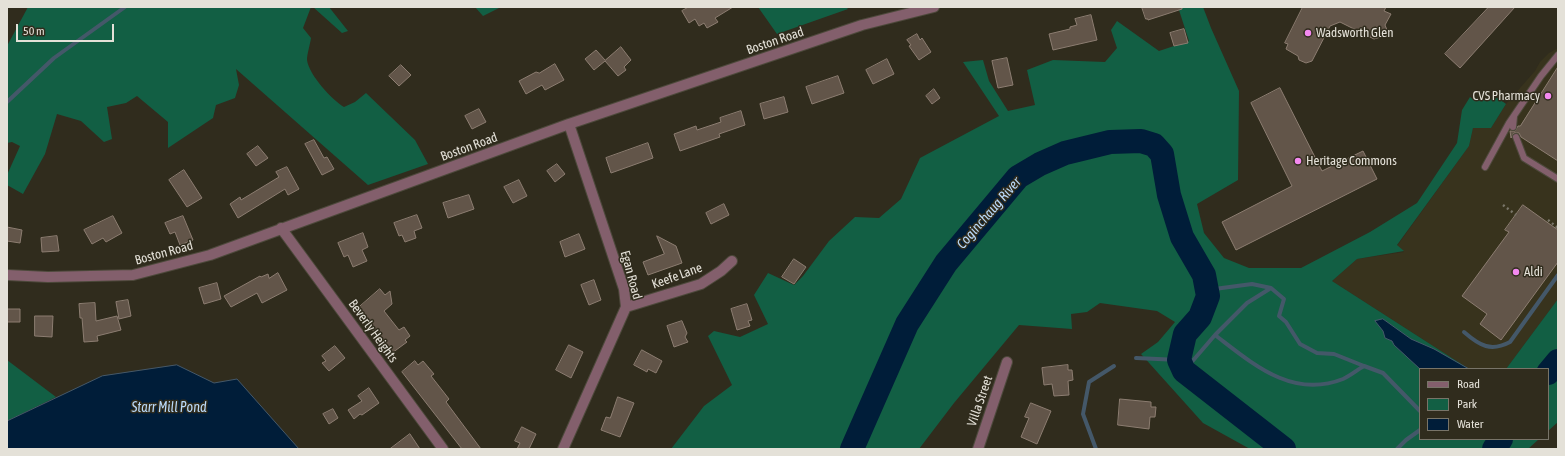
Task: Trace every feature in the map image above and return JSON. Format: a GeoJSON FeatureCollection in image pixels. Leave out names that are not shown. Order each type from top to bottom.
{"type":"FeatureCollection","features":[{"type":"Feature","properties":{"kind":"street","name":"Boston Road"},"geometry":{"type":"LineString","coordinates":[[7,275],[48,277],[133,275],[210,255],[569,124],[862,25],[934,7]]}},
{"type":"Feature","properties":{"kind":"street","name":"Egan Road"},"geometry":{"type":"LineString","coordinates":[[563,449],[626,307],[624,289],[569,124]]}},
{"type":"Feature","properties":{"kind":"street","name":"Beverly Heights"},"geometry":{"type":"LineString","coordinates":[[281,228],[443,449]]}},
{"type":"Feature","properties":{"kind":"street","name":"Keefe Lane"},"geometry":{"type":"LineString","coordinates":[[626,307],[701,284],[721,271],[732,261]]}},
{"type":"Feature","properties":{"kind":"street","name":"Villa Street"},"geometry":{"type":"LineString","coordinates":[[978,449],[1007,362]]}},
{"type":"Feature","properties":{"kind":"lane"},"geometry":{"type":"LineString","coordinates":[[1485,167],[1515,113],[1558,56]]}},
{"type":"Feature","properties":{"kind":"lane"},"geometry":{"type":"LineString","coordinates":[[1513,127],[1515,113]]}},
{"type":"Feature","properties":{"kind":"lane"},"geometry":{"type":"LineString","coordinates":[[1516,137],[1524,158],[1558,179]]}},
{"type":"Feature","properties":{"kind":"path"},"geometry":{"type":"LineString","coordinates":[[1503,205],[1516,215]]}},
{"type":"Feature","properties":{"kind":"path"},"geometry":{"type":"LineString","coordinates":[[1548,220],[1558,228]]}},
{"type":"Feature","properties":{"kind":"shaded area"},"geometry":{"type":"Polygon","coordinates":[[[1558,48],[1558,299],[1507,368],[1467,368],[1332,281],[1357,259],[1404,252],[1397,246],[1469,146],[1473,128],[1491,128],[1506,104],[1549,53],[1558,48]]]}},
{"type":"Feature","properties":{"kind":"green space"},"geometry":{"type":"Polygon","coordinates":[[[28,7],[311,7],[303,28],[311,38],[307,60],[316,80],[339,104],[344,107],[355,102],[366,93],[415,140],[428,164],[368,185],[236,69],[239,85],[235,98],[216,105],[213,118],[168,148],[168,122],[137,96],[126,103],[107,107],[112,139],[104,142],[81,121],[57,114],[45,154],[23,194],[7,185],[7,175],[20,146],[12,142],[7,143],[7,46],[28,7]]]}},
{"type":"Feature","properties":{"kind":"green space"},"geometry":{"type":"Polygon","coordinates":[[[313,7],[329,7],[348,31],[342,33],[313,7]]]}},
{"type":"Feature","properties":{"kind":"green space"},"geometry":{"type":"Polygon","coordinates":[[[475,7],[501,7],[483,16],[475,7]]]}},
{"type":"Feature","properties":{"kind":"green space"},"geometry":{"type":"Polygon","coordinates":[[[758,7],[846,7],[848,9],[777,34],[758,7]]]}},
{"type":"Feature","properties":{"kind":"green space"},"geometry":{"type":"Polygon","coordinates":[[[1178,7],[1203,7],[1239,91],[1238,180],[1197,204],[1204,233],[1224,258],[1249,268],[1301,268],[1370,232],[1417,203],[1457,143],[1462,110],[1470,97],[1475,101],[1498,98],[1506,104],[1491,128],[1473,128],[1469,146],[1397,245],[1404,251],[1357,259],[1332,281],[1467,368],[1419,368],[1419,440],[1538,440],[1528,449],[1250,449],[1203,423],[1141,354],[1158,342],[1175,322],[1157,311],[1100,303],[1087,312],[1071,314],[1072,329],[1019,325],[954,403],[919,449],[671,449],[704,406],[732,385],[708,336],[714,331],[740,337],[768,324],[754,295],[768,273],[794,285],[803,276],[829,241],[855,217],[879,218],[901,199],[920,158],[999,116],[963,62],[983,60],[989,81],[1008,111],[1035,105],[1027,70],[1053,60],[1105,62],[1117,48],[1111,30],[1117,21],[1159,51],[1189,41],[1178,7]]]}},
{"type":"Feature","properties":{"kind":"green space"},"geometry":{"type":"Polygon","coordinates":[[[1558,299],[1558,422],[1549,430],[1549,368],[1507,368],[1558,299]]]}},
{"type":"Feature","properties":{"kind":"green space"},"geometry":{"type":"Polygon","coordinates":[[[7,360],[56,397],[7,421],[7,360]]]}},
{"type":"Feature","properties":{"kind":"water"},"geometry":{"type":"Polygon","coordinates":[[[1383,319],[1411,339],[1434,349],[1467,368],[1419,368],[1394,345],[1392,341],[1385,338],[1383,331],[1375,321],[1383,319]]]}},
{"type":"Feature","properties":{"kind":"water","name":"Starr Mill Pond"},"geometry":{"type":"Polygon","coordinates":[[[177,365],[214,383],[237,379],[299,449],[7,449],[7,421],[102,376],[177,365]]]}},
{"type":"Feature","properties":{"kind":"building"},"geometry":{"type":"Polygon","coordinates":[[[689,7],[733,7],[715,18],[718,22],[707,28],[704,23],[699,26],[695,19],[689,23],[682,11],[689,7]]]}},
{"type":"Feature","properties":{"kind":"building"},"geometry":{"type":"Polygon","coordinates":[[[1142,7],[1182,7],[1182,9],[1148,20],[1146,19],[1142,7]]]}},
{"type":"Feature","properties":{"kind":"building","name":"Wadsworth Glen"},"geometry":{"type":"Polygon","coordinates":[[[1303,7],[1386,7],[1384,11],[1391,14],[1385,25],[1387,30],[1384,36],[1374,39],[1340,22],[1330,26],[1312,61],[1306,63],[1299,60],[1298,56],[1286,49],[1288,44],[1285,43],[1303,7]]]}},
{"type":"Feature","properties":{"kind":"building"},"geometry":{"type":"Polygon","coordinates":[[[1489,7],[1515,7],[1460,68],[1445,54],[1489,7]]]}},
{"type":"Feature","properties":{"kind":"building"},"geometry":{"type":"Polygon","coordinates":[[[1091,15],[1097,40],[1053,50],[1049,34],[1070,29],[1070,27],[1077,25],[1075,19],[1091,15]]]}},
{"type":"Feature","properties":{"kind":"building"},"geometry":{"type":"Polygon","coordinates":[[[1184,29],[1188,43],[1174,46],[1170,33],[1184,29]]]}},
{"type":"Feature","properties":{"kind":"building"},"geometry":{"type":"Polygon","coordinates":[[[917,34],[920,40],[922,38],[931,52],[919,60],[909,46],[911,45],[907,40],[917,34]]]}},
{"type":"Feature","properties":{"kind":"building"},"geometry":{"type":"Polygon","coordinates":[[[621,47],[631,60],[624,67],[626,70],[618,76],[605,61],[594,70],[585,59],[596,50],[605,60],[621,47]]]}},
{"type":"Feature","properties":{"kind":"building"},"geometry":{"type":"Polygon","coordinates":[[[1007,58],[1013,85],[998,88],[992,61],[1007,58]]]}},
{"type":"Feature","properties":{"kind":"building"},"geometry":{"type":"Polygon","coordinates":[[[887,59],[894,74],[873,84],[866,70],[887,59]]]}},
{"type":"Feature","properties":{"kind":"building"},"geometry":{"type":"Polygon","coordinates":[[[555,64],[564,80],[545,90],[542,85],[526,94],[519,81],[536,72],[539,73],[555,64]]]}},
{"type":"Feature","properties":{"kind":"building"},"geometry":{"type":"Polygon","coordinates":[[[401,65],[411,75],[399,86],[389,76],[401,65]]]}},
{"type":"Feature","properties":{"kind":"building","name":"CVS Pharmacy"},"geometry":{"type":"Polygon","coordinates":[[[1558,67],[1558,161],[1521,137],[1519,133],[1514,133],[1511,138],[1510,131],[1515,131],[1518,126],[1520,126],[1558,67]]]}},
{"type":"Feature","properties":{"kind":"building"},"geometry":{"type":"Polygon","coordinates":[[[838,76],[844,93],[812,104],[806,87],[838,76]]]}},
{"type":"Feature","properties":{"kind":"building","name":"Heritage Commons"},"geometry":{"type":"Polygon","coordinates":[[[1280,88],[1322,171],[1363,151],[1377,179],[1236,250],[1222,222],[1292,186],[1251,103],[1280,88]]]}},
{"type":"Feature","properties":{"kind":"building"},"geometry":{"type":"Polygon","coordinates":[[[934,89],[940,98],[932,104],[926,96],[934,89]]]}},
{"type":"Feature","properties":{"kind":"building"},"geometry":{"type":"Polygon","coordinates":[[[784,97],[788,112],[764,119],[760,104],[784,97]]]}},
{"type":"Feature","properties":{"kind":"building"},"geometry":{"type":"Polygon","coordinates":[[[479,109],[486,122],[472,129],[465,116],[479,109]]]}},
{"type":"Feature","properties":{"kind":"building"},"geometry":{"type":"Polygon","coordinates":[[[741,111],[745,125],[719,134],[720,137],[680,151],[674,134],[696,126],[697,130],[721,122],[720,118],[741,111]]]}},
{"type":"Feature","properties":{"kind":"building"},"geometry":{"type":"Polygon","coordinates":[[[314,140],[324,158],[327,157],[334,169],[322,175],[305,144],[314,140]]]}},
{"type":"Feature","properties":{"kind":"building"},"geometry":{"type":"Polygon","coordinates":[[[648,143],[653,158],[611,173],[606,158],[648,143]]]}},
{"type":"Feature","properties":{"kind":"building"},"geometry":{"type":"Polygon","coordinates":[[[258,146],[268,158],[256,166],[247,154],[258,146]]]}},
{"type":"Feature","properties":{"kind":"building"},"geometry":{"type":"Polygon","coordinates":[[[557,164],[565,174],[555,182],[547,171],[557,164]]]}},
{"type":"Feature","properties":{"kind":"building"},"geometry":{"type":"Polygon","coordinates":[[[287,167],[299,189],[288,195],[285,189],[238,218],[230,204],[240,197],[241,200],[279,177],[276,172],[287,167]]]}},
{"type":"Feature","properties":{"kind":"building"},"geometry":{"type":"Polygon","coordinates":[[[184,170],[202,198],[187,207],[169,180],[184,170]]]}},
{"type":"Feature","properties":{"kind":"building"},"geometry":{"type":"Polygon","coordinates":[[[519,180],[527,196],[513,203],[504,187],[519,180]]]}},
{"type":"Feature","properties":{"kind":"building"},"geometry":{"type":"Polygon","coordinates":[[[469,195],[474,209],[448,218],[443,203],[469,195]]]}},
{"type":"Feature","properties":{"kind":"building"},"geometry":{"type":"Polygon","coordinates":[[[724,204],[729,215],[711,224],[706,213],[724,204]]]}},
{"type":"Feature","properties":{"kind":"building","name":"Aldi"},"geometry":{"type":"Polygon","coordinates":[[[1523,205],[1558,230],[1558,262],[1501,340],[1480,324],[1487,314],[1462,296],[1509,232],[1505,230],[1523,205]]]}},
{"type":"Feature","properties":{"kind":"building"},"geometry":{"type":"Polygon","coordinates":[[[417,215],[422,228],[414,231],[416,238],[405,242],[402,235],[399,236],[394,223],[417,215]]]}},
{"type":"Feature","properties":{"kind":"building"},"geometry":{"type":"Polygon","coordinates":[[[113,216],[122,233],[106,242],[103,238],[92,244],[84,230],[113,216]]]}},
{"type":"Feature","properties":{"kind":"building"},"geometry":{"type":"Polygon","coordinates":[[[183,216],[193,240],[180,245],[175,232],[170,234],[165,223],[183,216]]]}},
{"type":"Feature","properties":{"kind":"building"},"geometry":{"type":"Polygon","coordinates":[[[7,227],[22,230],[20,243],[7,241],[7,227]]]}},
{"type":"Feature","properties":{"kind":"building"},"geometry":{"type":"Polygon","coordinates":[[[363,233],[368,247],[362,250],[367,261],[353,267],[348,255],[344,257],[338,243],[363,233]]]}},
{"type":"Feature","properties":{"kind":"building"},"geometry":{"type":"Polygon","coordinates":[[[579,234],[585,249],[565,257],[560,242],[579,234]]]}},
{"type":"Feature","properties":{"kind":"building"},"geometry":{"type":"Polygon","coordinates":[[[57,236],[59,251],[42,252],[41,238],[57,236]]]}},
{"type":"Feature","properties":{"kind":"building"},"geometry":{"type":"Polygon","coordinates":[[[657,236],[676,246],[682,263],[648,275],[643,262],[664,254],[657,236]]]}},
{"type":"Feature","properties":{"kind":"building"},"geometry":{"type":"Polygon","coordinates":[[[794,259],[806,267],[794,284],[782,277],[794,259]]]}},
{"type":"Feature","properties":{"kind":"building"},"geometry":{"type":"Polygon","coordinates":[[[278,273],[287,290],[262,303],[257,293],[231,307],[224,296],[260,276],[261,277],[268,274],[269,278],[278,273]]]}},
{"type":"Feature","properties":{"kind":"building"},"geometry":{"type":"Polygon","coordinates":[[[594,280],[601,300],[589,305],[581,285],[594,280]]]}},
{"type":"Feature","properties":{"kind":"building"},"geometry":{"type":"Polygon","coordinates":[[[217,283],[221,299],[204,304],[199,288],[217,283]]]}},
{"type":"Feature","properties":{"kind":"building"},"geometry":{"type":"Polygon","coordinates":[[[380,289],[385,295],[390,291],[392,304],[384,311],[399,330],[404,327],[410,336],[405,340],[407,342],[392,353],[390,350],[388,351],[356,310],[380,289]]]}},
{"type":"Feature","properties":{"kind":"building"},"geometry":{"type":"Polygon","coordinates":[[[128,300],[131,316],[119,319],[116,302],[128,300]]]}},
{"type":"Feature","properties":{"kind":"building"},"geometry":{"type":"Polygon","coordinates":[[[95,303],[96,321],[117,316],[121,330],[97,336],[98,341],[84,342],[79,304],[95,303]]]}},
{"type":"Feature","properties":{"kind":"building"},"geometry":{"type":"Polygon","coordinates":[[[747,304],[752,320],[748,321],[750,326],[737,330],[731,309],[747,304]]]}},
{"type":"Feature","properties":{"kind":"building"},"geometry":{"type":"Polygon","coordinates":[[[7,309],[20,309],[20,322],[7,322],[7,309]]]}},
{"type":"Feature","properties":{"kind":"building"},"geometry":{"type":"Polygon","coordinates":[[[35,316],[53,316],[52,337],[35,336],[35,316]]]}},
{"type":"Feature","properties":{"kind":"building"},"geometry":{"type":"Polygon","coordinates":[[[682,321],[687,333],[685,337],[688,342],[674,347],[667,326],[682,321]]]}},
{"type":"Feature","properties":{"kind":"building"},"geometry":{"type":"Polygon","coordinates":[[[569,345],[583,352],[571,378],[556,370],[569,345]]]}},
{"type":"Feature","properties":{"kind":"building"},"geometry":{"type":"Polygon","coordinates":[[[335,346],[345,358],[329,371],[322,363],[326,361],[322,356],[335,346]]]}},
{"type":"Feature","properties":{"kind":"building"},"geometry":{"type":"Polygon","coordinates":[[[642,350],[662,361],[656,373],[648,369],[647,372],[634,365],[642,350]]]}},
{"type":"Feature","properties":{"kind":"building"},"geometry":{"type":"Polygon","coordinates":[[[415,361],[418,365],[423,361],[434,374],[431,376],[449,399],[446,402],[481,449],[462,449],[402,372],[415,361]]]}},
{"type":"Feature","properties":{"kind":"building"},"geometry":{"type":"Polygon","coordinates":[[[1068,365],[1068,370],[1072,370],[1073,380],[1068,381],[1069,395],[1054,396],[1052,384],[1044,385],[1042,368],[1068,365]]]}},
{"type":"Feature","properties":{"kind":"building"},"geometry":{"type":"Polygon","coordinates":[[[369,388],[379,403],[354,419],[348,410],[362,401],[358,396],[369,388]]]}},
{"type":"Feature","properties":{"kind":"building"},"geometry":{"type":"Polygon","coordinates":[[[618,397],[634,403],[620,437],[601,430],[606,417],[610,418],[618,397]]]}},
{"type":"Feature","properties":{"kind":"building"},"geometry":{"type":"Polygon","coordinates":[[[1120,399],[1151,402],[1151,407],[1156,407],[1155,417],[1150,417],[1149,429],[1118,425],[1120,399]]]}},
{"type":"Feature","properties":{"kind":"building"},"geometry":{"type":"Polygon","coordinates":[[[1031,403],[1051,411],[1037,444],[1021,437],[1029,418],[1025,417],[1031,403]]]}},
{"type":"Feature","properties":{"kind":"building"},"geometry":{"type":"Polygon","coordinates":[[[333,409],[338,418],[329,424],[323,414],[333,409]]]}},
{"type":"Feature","properties":{"kind":"building"},"geometry":{"type":"Polygon","coordinates":[[[522,427],[536,434],[529,449],[517,449],[520,443],[515,441],[522,427]]]}},
{"type":"Feature","properties":{"kind":"building"},"geometry":{"type":"Polygon","coordinates":[[[410,434],[420,449],[390,449],[410,434]]]}},
{"type":"Feature","properties":{"kind":"waterway"},"geometry":{"type":"LineString","coordinates":[[7,102],[54,58],[125,7]]}},
{"type":"Feature","properties":{"kind":"waterway","name":"Coginchaug River"},"geometry":{"type":"LineString","coordinates":[[852,449],[907,324],[946,263],[1018,177],[1040,164],[1065,153],[1110,142],[1141,141],[1154,145],[1162,154],[1169,195],[1182,237],[1204,275],[1208,296],[1200,317],[1185,334],[1179,360],[1184,371],[1284,449]]}},
{"type":"Feature","properties":{"kind":"waterway"},"geometry":{"type":"LineString","coordinates":[[1464,332],[1475,341],[1486,346],[1497,347],[1510,342],[1558,275]]}},
{"type":"Feature","properties":{"kind":"waterway"},"geometry":{"type":"LineString","coordinates":[[1207,290],[1252,284],[1271,288],[1284,299],[1279,316],[1286,322],[1300,344],[1317,353],[1334,354],[1364,366]]}},
{"type":"Feature","properties":{"kind":"waterway"},"geometry":{"type":"LineString","coordinates":[[1215,335],[1247,303],[1271,288]]}},
{"type":"Feature","properties":{"kind":"waterway"},"geometry":{"type":"LineString","coordinates":[[1184,371],[1215,335],[1259,367],[1290,382],[1307,385],[1324,384],[1343,379],[1364,366],[1383,373],[1419,410]]}},
{"type":"Feature","properties":{"kind":"waterway"},"geometry":{"type":"LineString","coordinates":[[1136,358],[1179,360]]}},
{"type":"Feature","properties":{"kind":"waterway","name":"Coginchaug River"},"geometry":{"type":"LineString","coordinates":[[1549,372],[1558,361]]}},
{"type":"Feature","properties":{"kind":"waterway"},"geometry":{"type":"LineString","coordinates":[[1096,449],[1083,414],[1089,382],[1114,366]]}},
{"type":"Feature","properties":{"kind":"waterway"},"geometry":{"type":"LineString","coordinates":[[1397,449],[1419,431]]}},
{"type":"Feature","properties":{"kind":"waterway","name":"Coginchaug River"},"geometry":{"type":"LineString","coordinates":[[1494,449],[1500,440]]}},
{"type":"Feature","properties":{"kind":"place","name":"Wadsworth Glen"},"geometry":{"type":"Point","coordinates":[1308,33]}},
{"type":"Feature","properties":{"kind":"place","name":"CVS Pharmacy"},"geometry":{"type":"Point","coordinates":[1548,96]}},
{"type":"Feature","properties":{"kind":"place","name":"Heritage Commons"},"geometry":{"type":"Point","coordinates":[1298,161]}},
{"type":"Feature","properties":{"kind":"place","name":"Aldi"},"geometry":{"type":"Point","coordinates":[1516,272]}}]}
